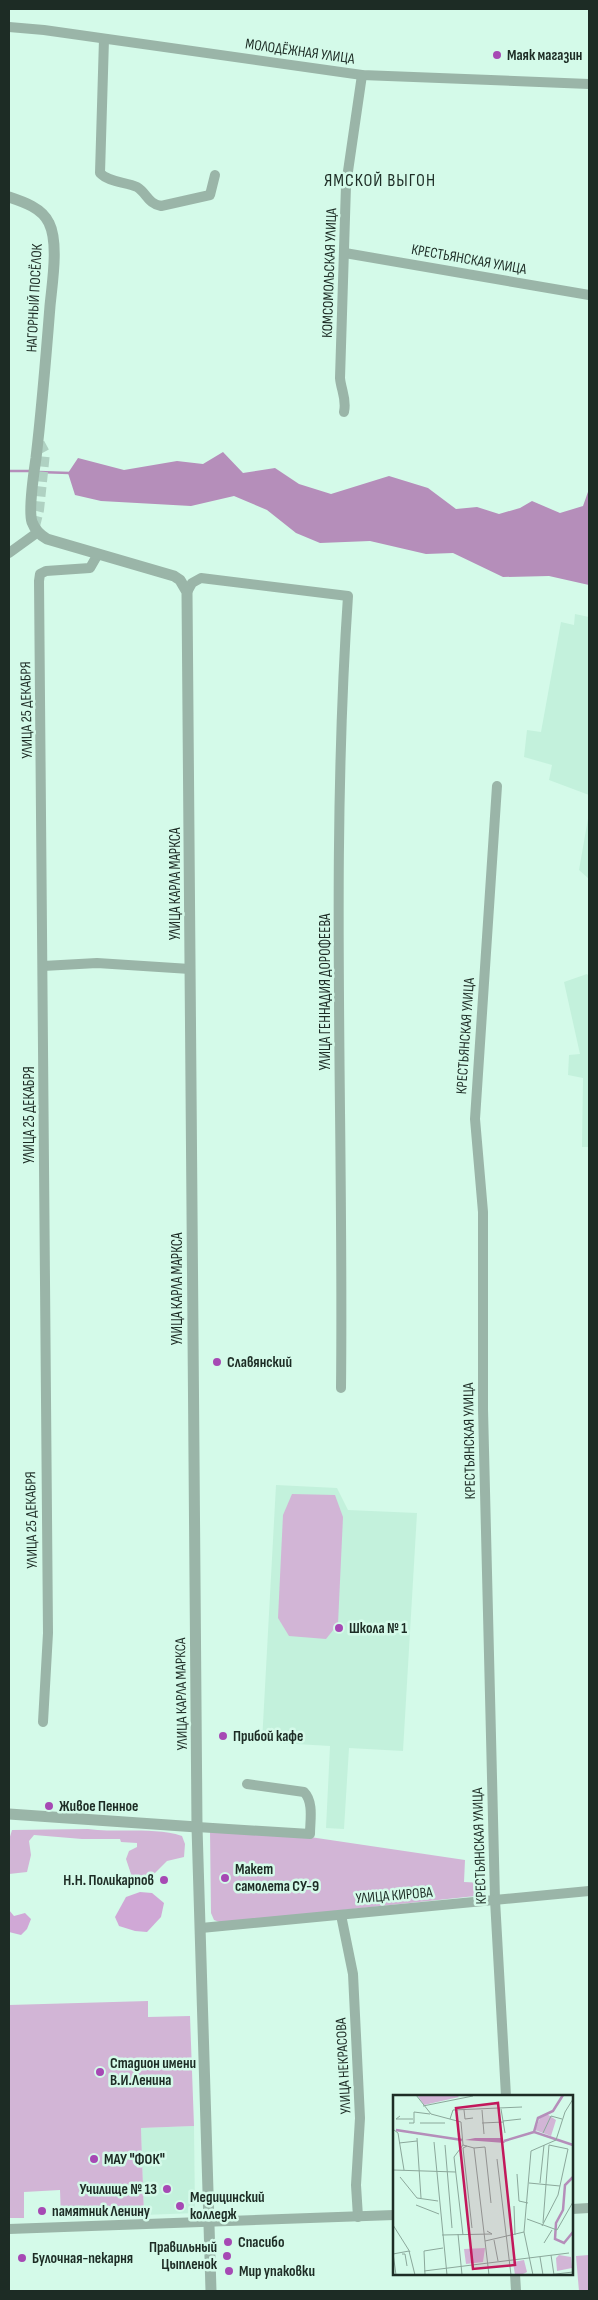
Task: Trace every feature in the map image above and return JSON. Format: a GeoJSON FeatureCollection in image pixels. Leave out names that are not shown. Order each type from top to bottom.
{"type":"FeatureCollection","features":[{"type":"Feature","properties":{"kind":"street","name":"МОЛОДЁЖНАЯ УЛИЦА"},"geometry":{"type":"LineString","coordinates":[[9,27],[362,75],[589,84]]}},
{"type":"Feature","properties":{"kind":"street"},"geometry":{"type":"LineString","coordinates":[[104,39],[100,173],[106,177],[139,188],[149,201],[154,205],[161,206],[210,195],[215,175]]}},
{"type":"Feature","properties":{"kind":"street","name":"КОМСОМОЛЬСКАЯ УЛИЦА"},"geometry":{"type":"LineString","coordinates":[[344,412],[345,396],[340,378],[346,185],[362,75]]}},
{"type":"Feature","properties":{"kind":"street","name":"НАГОРНЫЙ ПОСЁЛОК"},"geometry":{"type":"LineString","coordinates":[[9,197],[35,208],[45,216],[52,228],[54,262],[33,486],[32,521],[38,532]]}},
{"type":"Feature","properties":{"kind":"street","name":"КРЕСТЬЯНСКАЯ УЛИЦА"},"geometry":{"type":"LineString","coordinates":[[345,253],[589,294]]}},
{"type":"Feature","properties":{"kind":"street"},"geometry":{"type":"LineString","coordinates":[[9,553],[38,532],[58,543],[174,576],[185,586],[187,592]]}},
{"type":"Feature","properties":{"kind":"street","name":"УЛИЦА 25 ДЕКАБРЯ"},"geometry":{"type":"LineString","coordinates":[[43,1722],[48,1633],[44,1357],[43,966],[39,578],[40,574],[46,571],[90,568],[98,554]]}},
{"type":"Feature","properties":{"kind":"street","name":"УЛИЦА ГЕННАДИЯ ДОРОФЕЕВА"},"geometry":{"type":"LineString","coordinates":[[187,592],[192,583],[201,578],[348,596],[343,670],[339,925],[341,1388]]}},
{"type":"Feature","properties":{"kind":"street","name":"УЛИЦА КАРЛА МАРКСА"},"geometry":{"type":"LineString","coordinates":[[187,592],[197,1827],[211,2291]]}},
{"type":"Feature","properties":{"kind":"street","name":"КРЕСТЬЯНСКАЯ УЛИЦА"},"geometry":{"type":"LineString","coordinates":[[497,786],[475,1119],[483,1212],[483,1409],[495,1900],[506,2095]]}},
{"type":"Feature","properties":{"kind":"street"},"geometry":{"type":"LineString","coordinates":[[43,966],[97,963],[190,969]]}},
{"type":"Feature","properties":{"kind":"street"},"geometry":{"type":"LineString","coordinates":[[9,1814],[310,1834],[310,1806],[308,1796],[304,1792],[247,1784]]}},
{"type":"Feature","properties":{"kind":"street","name":"УЛИЦА КИРОВА"},"geometry":{"type":"LineString","coordinates":[[201,1928],[589,1891]]}},
{"type":"Feature","properties":{"kind":"street","name":"УЛИЦА НЕКРАСОВА"},"geometry":{"type":"LineString","coordinates":[[341,1915],[353,1974],[360,2118],[356,2185],[358,2217]]}},
{"type":"Feature","properties":{"kind":"street"},"geometry":{"type":"LineString","coordinates":[[573,2208],[589,2208]]}},
{"type":"Feature","properties":{"kind":"street"},"geometry":{"type":"LineString","coordinates":[[9,2229],[393,2215]]}},
{"type":"Feature","properties":{"kind":"street"},"geometry":{"type":"LineString","coordinates":[[515,2275],[516,2291]]}},
{"type":"Feature","properties":{"kind":"shaded area"},"geometry":{"type":"Polygon","coordinates":[[[223,452],[243,473],[275,468],[299,484],[331,494],[389,476],[428,488],[456,509],[477,507],[499,514],[520,508],[532,501],[560,513],[583,506],[589,489],[589,585],[549,576],[503,577],[453,553],[426,554],[370,541],[320,543],[296,533],[267,510],[234,496],[191,506],[101,501],[75,495],[68,473],[78,458],[124,470],[177,461],[203,464],[223,452]]]}},
{"type":"Feature","properties":{"kind":"shaded area"},"geometry":{"type":"Polygon","coordinates":[[[575,614],[589,617],[589,795],[549,780],[552,765],[524,757],[527,730],[541,732],[561,622],[574,625],[575,614]]]}},
{"type":"Feature","properties":{"kind":"shaded area"},"geometry":{"type":"Polygon","coordinates":[[[589,813],[589,879],[579,870],[589,813]]]}},
{"type":"Feature","properties":{"kind":"shaded area"},"geometry":{"type":"Polygon","coordinates":[[[587,974],[589,977],[589,1147],[582,1147],[583,1078],[568,1075],[569,1055],[580,1054],[564,982],[587,974]]]}},
{"type":"Feature","properties":{"kind":"shaded area","name":"Школа № 1"},"geometry":{"type":"Polygon","coordinates":[[[276,1485],[337,1488],[348,1510],[417,1513],[403,1751],[349,1748],[344,1829],[326,1828],[330,1746],[262,1742],[276,1485]]]}},
{"type":"Feature","properties":{"kind":"shaded area"},"geometry":{"type":"Polygon","coordinates":[[[292,1494],[335,1495],[343,1517],[338,1624],[326,1639],[289,1636],[278,1618],[283,1515],[292,1494]]]}},
{"type":"Feature","properties":{"kind":"shaded area"},"geometry":{"type":"Polygon","coordinates":[[[88,1829],[148,1831],[182,1836],[185,1844],[184,1857],[167,1861],[151,1877],[132,1877],[126,1859],[129,1851],[137,1847],[137,1843],[121,1842],[120,1839],[82,1839],[34,1835],[29,1841],[31,1855],[27,1872],[9,1874],[9,1840],[12,1830],[88,1829]]]}},
{"type":"Feature","properties":{"kind":"shaded area"},"geometry":{"type":"Polygon","coordinates":[[[210,1831],[310,1837],[465,1860],[464,1882],[485,1883],[485,1895],[222,1923],[214,1920],[211,1913],[210,1831]]]}},
{"type":"Feature","properties":{"kind":"shaded area"},"geometry":{"type":"Polygon","coordinates":[[[140,1892],[152,1893],[164,1903],[161,1917],[147,1932],[135,1931],[119,1926],[115,1917],[126,1897],[140,1892]]]}},
{"type":"Feature","properties":{"kind":"shaded area"},"geometry":{"type":"Polygon","coordinates":[[[9,1910],[14,1916],[25,1913],[31,1919],[27,1929],[21,1935],[9,1932],[9,1910]]]}},
{"type":"Feature","properties":{"kind":"shaded area","name":"Стадион имени В.И.Ленина"},"geometry":{"type":"Polygon","coordinates":[[[148,2001],[148,2017],[190,2016],[194,2126],[141,2128],[144,2215],[61,2218],[60,2190],[24,2192],[24,2218],[9,2218],[9,2005],[148,2001]]]}},
{"type":"Feature","properties":{"kind":"shaded area"},"geometry":{"type":"Polygon","coordinates":[[[194,2126],[195,2213],[144,2215],[141,2128],[194,2126]]]}},
{"type":"Feature","properties":{"kind":"shaded area"},"geometry":{"type":"Polygon","coordinates":[[[589,2255],[589,2291],[579,2291],[576,2256],[589,2255]]]}},
{"type":"Feature","properties":{"kind":"waterway"},"geometry":{"type":"LineString","coordinates":[[9,471],[30,471]]}},
{"type":"Feature","properties":{"kind":"waterway"},"geometry":{"type":"LineString","coordinates":[[38,472],[70,473]]}},
{"type":"Feature","properties":{"kind":"tunnel"},"geometry":{"type":"LineString","coordinates":[[35,526],[39,510],[45,453],[38,440]]}},
{"type":"Feature","properties":{"kind":"place","name":"Маяк магазин"},"geometry":{"type":"Point","coordinates":[497,55]}},
{"type":"Feature","properties":{"kind":"place","name":"Славянский"},"geometry":{"type":"Point","coordinates":[217,1362]}},
{"type":"Feature","properties":{"kind":"place","name":"Школа № 1"},"geometry":{"type":"Point","coordinates":[339,1628]}},
{"type":"Feature","properties":{"kind":"place","name":"Прибой кафе"},"geometry":{"type":"Point","coordinates":[223,1736]}},
{"type":"Feature","properties":{"kind":"place","name":"Живое Пенное"},"geometry":{"type":"Point","coordinates":[49,1806]}},
{"type":"Feature","properties":{"kind":"place","name":"Макет самолета СУ-9"},"geometry":{"type":"Point","coordinates":[225,1878]}},
{"type":"Feature","properties":{"kind":"place","name":"Н.Н. Поликарпов"},"geometry":{"type":"Point","coordinates":[164,1880]}},
{"type":"Feature","properties":{"kind":"place","name":"Стадион имени В.И.Ленина"},"geometry":{"type":"Point","coordinates":[100,2072]}},
{"type":"Feature","properties":{"kind":"place","name":"МАУ \"ФОК\""},"geometry":{"type":"Point","coordinates":[94,2159]}},
{"type":"Feature","properties":{"kind":"place","name":"Училище № 13"},"geometry":{"type":"Point","coordinates":[167,2189]}},
{"type":"Feature","properties":{"kind":"place","name":"Медицинский колледж"},"geometry":{"type":"Point","coordinates":[180,2206]}},
{"type":"Feature","properties":{"kind":"place","name":"памятник Ленину"},"geometry":{"type":"Point","coordinates":[42,2211]}},
{"type":"Feature","properties":{"kind":"place","name":"Спасибо"},"geometry":{"type":"Point","coordinates":[228,2242]}},
{"type":"Feature","properties":{"kind":"place","name":"Правильный Цыпленок"},"geometry":{"type":"Point","coordinates":[227,2256]}},
{"type":"Feature","properties":{"kind":"place","name":"Булочная-пекарня"},"geometry":{"type":"Point","coordinates":[22,2258]}},
{"type":"Feature","properties":{"kind":"place","name":"Мир упаковки"},"geometry":{"type":"Point","coordinates":[229,2271]}},
{"type":"Feature","properties":{"kind":"district","name":"ЯМСКОЙ ВЫГОН"},"geometry":{"type":"Point","coordinates":[380,180]}}]}
